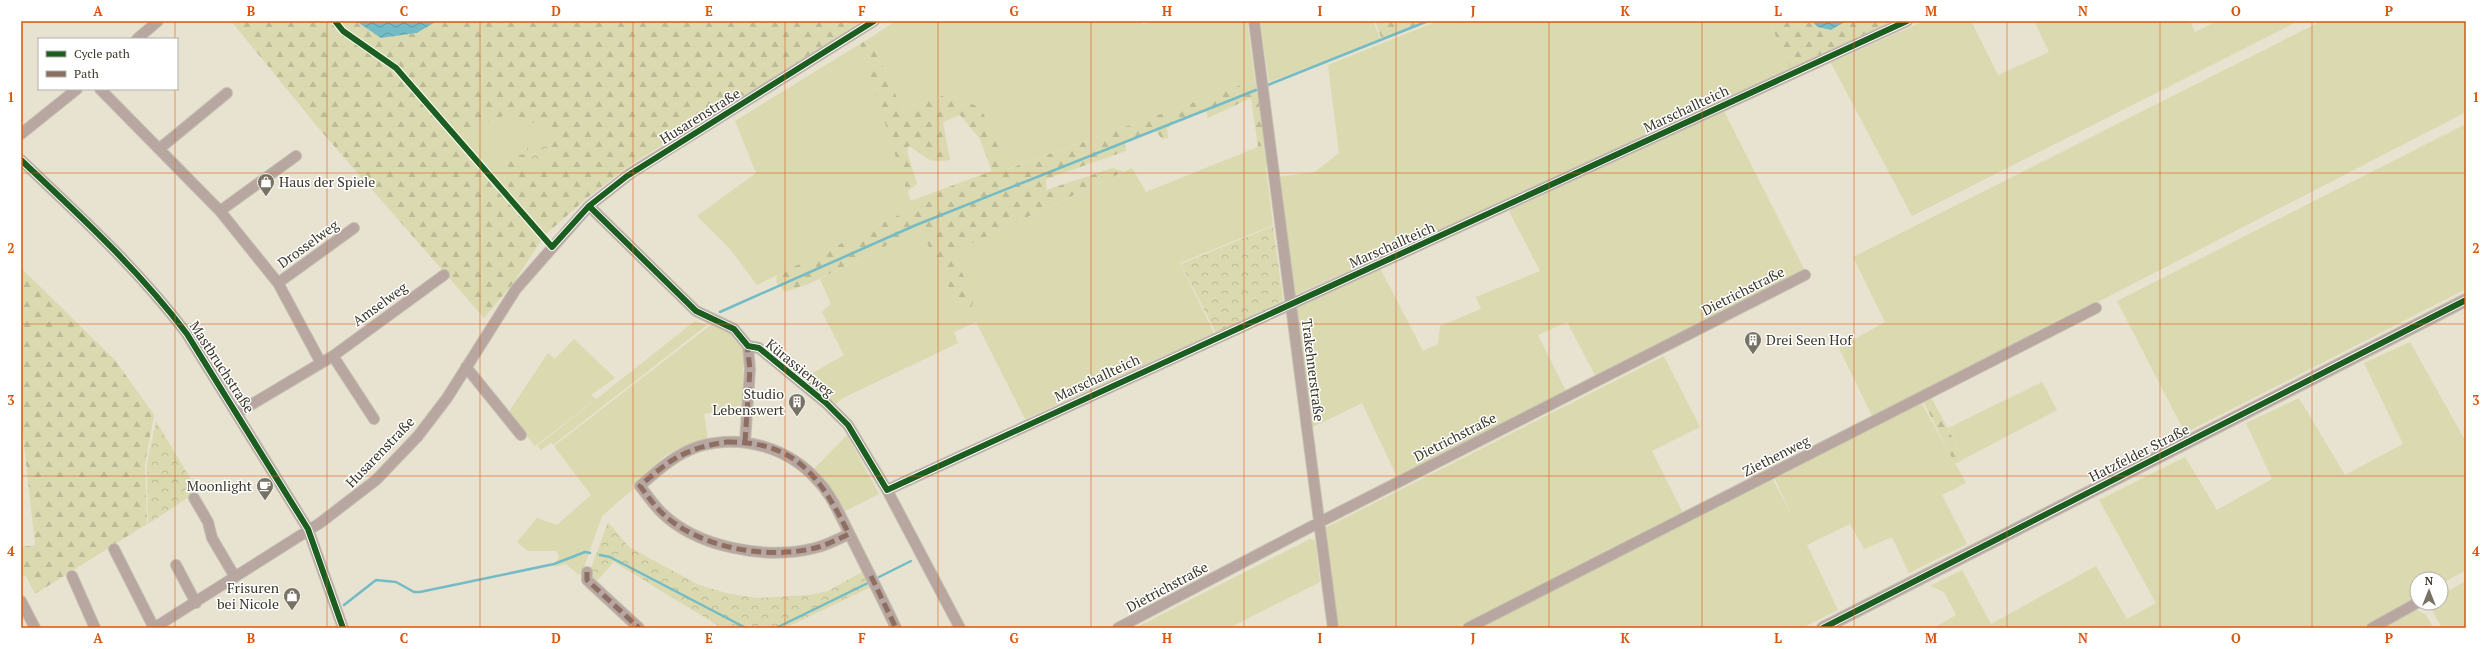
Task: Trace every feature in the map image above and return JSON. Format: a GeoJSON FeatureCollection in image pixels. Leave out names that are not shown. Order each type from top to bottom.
{"type":"FeatureCollection","features":[{"type":"Feature","properties":{"kind":"street"},"geometry":{"type":"LineString","coordinates":[[137,38],[158,21]]}},
{"type":"Feature","properties":{"kind":"street","name":"Husarenstraße"},"geometry":{"type":"LineString","coordinates":[[114,549],[154,628],[343,507],[376,480],[418,436],[447,398],[516,289],[589,206],[631,173],[874,21]]}},
{"type":"Feature","properties":{"kind":"street","name":"Trakehnerstraße"},"geometry":{"type":"LineString","coordinates":[[1254,21],[1332,628]]}},
{"type":"Feature","properties":{"kind":"street","name":"Marschallteich"},"geometry":{"type":"LineString","coordinates":[[887,490],[1290,303],[1484,217],[1907,21]]}},
{"type":"Feature","properties":{"kind":"street"},"geometry":{"type":"LineString","coordinates":[[21,134],[77,90]]}},
{"type":"Feature","properties":{"kind":"street","name":"Drosselweg"},"geometry":{"type":"LineString","coordinates":[[101,90],[220,212],[278,284],[321,362]]}},
{"type":"Feature","properties":{"kind":"street"},"geometry":{"type":"LineString","coordinates":[[159,149],[227,93]]}},
{"type":"Feature","properties":{"kind":"street"},"geometry":{"type":"LineString","coordinates":[[220,212],[296,156]]}},
{"type":"Feature","properties":{"kind":"street","name":"Mastbruchstraße"},"geometry":{"type":"LineString","coordinates":[[21,160],[166,306],[187,334],[308,529],[343,628]]}},
{"type":"Feature","properties":{"kind":"street","name":"Kürassierweg"},"geometry":{"type":"LineString","coordinates":[[589,206],[696,311],[734,329],[748,346],[758,348],[826,403],[848,425],[887,490],[960,628]]}},
{"type":"Feature","properties":{"kind":"street","name":"Drosselweg"},"geometry":{"type":"LineString","coordinates":[[278,284],[354,228]]}},
{"type":"Feature","properties":{"kind":"street","name":"Amselweg"},"geometry":{"type":"LineString","coordinates":[[237,413],[333,356],[444,275]]}},
{"type":"Feature","properties":{"kind":"street","name":"Dietrichstraße"},"geometry":{"type":"LineString","coordinates":[[1118,628],[1318,523],[1805,275]]}},
{"type":"Feature","properties":{"kind":"street","name":"Hatzfelder Straße"},"geometry":{"type":"LineString","coordinates":[[1823,628],[2466,300]]}},
{"type":"Feature","properties":{"kind":"street","name":"Ziethenweg"},"geometry":{"type":"LineString","coordinates":[[1468,628],[2096,308]]}},
{"type":"Feature","properties":{"kind":"street"},"geometry":{"type":"LineString","coordinates":[[744,442],[750,369],[748,346]]}},
{"type":"Feature","properties":{"kind":"street"},"geometry":{"type":"LineString","coordinates":[[333,356],[374,419]]}},
{"type":"Feature","properties":{"kind":"street"},"geometry":{"type":"LineString","coordinates":[[466,367],[521,434]]}},
{"type":"Feature","properties":{"kind":"street"},"geometry":{"type":"LineString","coordinates":[[849,534],[816,548],[796,551],[770,552],[737,549],[694,534],[673,521],[662,512],[640,486],[658,470],[687,451],[700,446],[744,442],[776,450],[799,462],[828,494],[849,534],[871,576],[896,628]]}},
{"type":"Feature","properties":{"kind":"street"},"geometry":{"type":"LineString","coordinates":[[194,498],[208,522],[212,538],[235,577]]}},
{"type":"Feature","properties":{"kind":"street"},"geometry":{"type":"LineString","coordinates":[[176,566],[196,602]]}},
{"type":"Feature","properties":{"kind":"street"},"geometry":{"type":"LineString","coordinates":[[587,572],[587,580],[634,627]]}},
{"type":"Feature","properties":{"kind":"street"},"geometry":{"type":"LineString","coordinates":[[72,576],[95,628]]}},
{"type":"Feature","properties":{"kind":"street"},"geometry":{"type":"LineString","coordinates":[[21,600],[35,628]]}},
{"type":"Feature","properties":{"kind":"street"},"geometry":{"type":"LineString","coordinates":[[2372,628],[2409,607]]}},
{"type":"Feature","properties":{"kind":"green space"},"geometry":{"type":"Polygon","coordinates":[[[231,21],[356,21],[381,38],[417,33],[437,21],[861,21],[846,33],[633,163],[587,198],[544,236],[514,282],[484,318],[321,131],[231,21]],[[512,114],[506,115],[460,136],[458,140],[507,196],[503,166],[512,156],[526,154],[531,170],[537,171],[549,153],[553,140],[560,132],[546,122],[533,123],[512,114]]]}},
{"type":"Feature","properties":{"kind":"green space"},"geometry":{"type":"Polygon","coordinates":[[[896,21],[1141,21],[1143,25],[1152,21],[1247,21],[1255,80],[1007,169],[981,108],[948,94],[902,109],[870,38],[896,21]]]}},
{"type":"Feature","properties":{"kind":"green space"},"geometry":{"type":"Polygon","coordinates":[[[1260,21],[1373,21],[1381,40],[1269,82],[1260,21]]]}},
{"type":"Feature","properties":{"kind":"green space"},"geometry":{"type":"Polygon","coordinates":[[[1375,21],[1429,21],[1382,40],[1375,21]]]}},
{"type":"Feature","properties":{"kind":"green space"},"geometry":{"type":"Polygon","coordinates":[[[1438,21],[1769,21],[1791,70],[1295,295],[1278,177],[1315,172],[1339,153],[1328,65],[1438,21]]]}},
{"type":"Feature","properties":{"kind":"green space"},"geometry":{"type":"Polygon","coordinates":[[[1769,21],[1812,21],[1818,27],[1831,30],[1846,21],[1901,21],[1791,70],[1769,21]]]}},
{"type":"Feature","properties":{"kind":"green space"},"geometry":{"type":"Polygon","coordinates":[[[1924,21],[1971,21],[1998,75],[2049,52],[2034,21],[2190,21],[2195,32],[2217,21],[2299,21],[1912,216],[1831,63],[1924,21]]]}},
{"type":"Feature","properties":{"kind":"green space"},"geometry":{"type":"Polygon","coordinates":[[[2322,21],[2466,21],[2466,112],[1873,418],[1839,348],[1885,322],[1853,257],[2322,21]]]}},
{"type":"Feature","properties":{"kind":"green space"},"geometry":{"type":"Polygon","coordinates":[[[870,38],[902,109],[948,94],[981,108],[1008,169],[1255,80],[1270,167],[1266,167],[1263,145],[1258,147],[1251,98],[1208,118],[1206,110],[1173,123],[1167,128],[1168,138],[1162,139],[1155,130],[1124,142],[1126,151],[1046,179],[1046,190],[1113,168],[1123,172],[953,252],[974,300],[970,310],[957,304],[920,229],[811,283],[785,292],[776,282],[777,275],[913,208],[910,201],[992,171],[980,139],[960,115],[943,122],[950,160],[936,161],[928,159],[909,146],[907,151],[917,184],[907,192],[860,44],[870,38]]]}},
{"type":"Feature","properties":{"kind":"green space"},"geometry":{"type":"Polygon","coordinates":[[[860,44],[913,208],[757,285],[730,249],[697,216],[756,173],[735,121],[860,44]]]}},
{"type":"Feature","properties":{"kind":"green space"},"geometry":{"type":"Polygon","coordinates":[[[1724,111],[1804,269],[1596,377],[1567,322],[1538,335],[1567,393],[1397,477],[1362,403],[1311,428],[1295,306],[1380,268],[1423,351],[1438,344],[1440,326],[1481,309],[1476,297],[1540,271],[1509,211],[1724,111]]]}},
{"type":"Feature","properties":{"kind":"green space"},"geometry":{"type":"Polygon","coordinates":[[[512,114],[533,123],[546,122],[560,132],[553,140],[549,153],[537,171],[531,170],[512,156],[503,165],[507,197],[458,140],[460,136],[500,117],[512,114]]]}},
{"type":"Feature","properties":{"kind":"green space"},"geometry":{"type":"Polygon","coordinates":[[[2466,124],[2466,289],[2185,433],[2117,301],[2466,124]]]}},
{"type":"Feature","properties":{"kind":"green space"},"geometry":{"type":"Polygon","coordinates":[[[548,140],[544,158],[540,164],[532,169],[525,149],[548,140]]]}},
{"type":"Feature","properties":{"kind":"green space"},"geometry":{"type":"Polygon","coordinates":[[[1263,145],[1273,225],[1180,263],[1214,333],[1025,419],[976,322],[954,332],[958,343],[843,398],[833,406],[804,378],[844,355],[822,312],[831,304],[820,279],[920,229],[957,304],[970,310],[973,300],[953,252],[1132,168],[1146,192],[1263,145]]]}},
{"type":"Feature","properties":{"kind":"green space"},"geometry":{"type":"Polygon","coordinates":[[[1273,226],[1283,300],[1216,333],[1181,264],[1273,226]]]}},
{"type":"Feature","properties":{"kind":"green space"},"geometry":{"type":"Polygon","coordinates":[[[21,268],[115,360],[154,415],[145,464],[147,524],[35,594],[26,576],[21,577],[21,547],[35,545],[21,417],[21,268]]]}},
{"type":"Feature","properties":{"kind":"green space"},"geometry":{"type":"Polygon","coordinates":[[[695,321],[707,325],[553,445],[551,443],[541,450],[537,446],[695,321]]]}},
{"type":"Feature","properties":{"kind":"green space"},"geometry":{"type":"Polygon","coordinates":[[[712,324],[731,331],[744,347],[742,405],[704,414],[708,439],[680,448],[665,456],[631,486],[633,489],[602,516],[583,570],[579,575],[566,564],[554,567],[559,557],[557,552],[561,548],[557,551],[528,551],[517,542],[537,518],[557,525],[591,495],[554,446],[712,324]]]}},
{"type":"Feature","properties":{"kind":"green space"},"geometry":{"type":"Polygon","coordinates":[[[574,339],[615,378],[591,395],[596,399],[535,446],[508,413],[548,353],[555,359],[574,339]]]}},
{"type":"Feature","properties":{"kind":"green space"},"geometry":{"type":"Polygon","coordinates":[[[2410,342],[2466,442],[2466,570],[2449,580],[2449,571],[2409,571],[2409,602],[2362,628],[1938,628],[1937,626],[1956,615],[1944,592],[1930,586],[1962,570],[1991,624],[2096,566],[2127,619],[2156,603],[2099,500],[2185,457],[2217,510],[2272,479],[2246,423],[2299,398],[2345,475],[2403,444],[2364,363],[2410,342]]]}},
{"type":"Feature","properties":{"kind":"green space"},"geometry":{"type":"Polygon","coordinates":[[[1664,356],[1700,427],[1652,451],[1683,513],[1456,628],[1336,628],[1323,529],[1664,356]]]}},
{"type":"Feature","properties":{"kind":"green space"},"geometry":{"type":"Polygon","coordinates":[[[2042,382],[2057,410],[1964,459],[1948,428],[2042,382]]]}},
{"type":"Feature","properties":{"kind":"green space"},"geometry":{"type":"Polygon","coordinates":[[[1931,397],[1964,459],[1955,464],[1923,401],[1931,397]]]}},
{"type":"Feature","properties":{"kind":"green space"},"geometry":{"type":"Polygon","coordinates":[[[1921,402],[1966,483],[1942,495],[1967,544],[1909,573],[1892,537],[1864,549],[1850,524],[1807,545],[1838,610],[1802,628],[1476,628],[1772,478],[1791,514],[1774,477],[1921,402]]]}},
{"type":"Feature","properties":{"kind":"green space"},"geometry":{"type":"Polygon","coordinates":[[[156,421],[193,483],[192,495],[148,524],[147,463],[156,421]]]}},
{"type":"Feature","properties":{"kind":"green space"},"geometry":{"type":"Polygon","coordinates":[[[847,435],[879,494],[843,512],[830,487],[814,469],[847,435]]]}},
{"type":"Feature","properties":{"kind":"green space"},"geometry":{"type":"Polygon","coordinates":[[[608,522],[629,547],[699,585],[726,593],[757,598],[809,595],[828,591],[864,571],[871,587],[785,628],[722,628],[614,562],[596,582],[588,576],[608,522]]]}},
{"type":"Feature","properties":{"kind":"green space"},"geometry":{"type":"Polygon","coordinates":[[[1310,539],[1315,540],[1320,582],[1229,628],[1135,628],[1310,539]]]}},
{"type":"Feature","properties":{"kind":"green space"},"geometry":{"type":"Polygon","coordinates":[[[2466,581],[2466,628],[2442,628],[2432,611],[2449,611],[2449,591],[2466,581]]]}},
{"type":"Feature","properties":{"kind":"green space"},"geometry":{"type":"Polygon","coordinates":[[[2415,611],[2419,611],[2426,615],[2433,628],[2384,628],[2415,611]]]}},
{"type":"Feature","properties":{"kind":"water"},"geometry":{"type":"Polygon","coordinates":[[[356,21],[437,21],[417,33],[381,38],[356,21]]]}},
{"type":"Feature","properties":{"kind":"water"},"geometry":{"type":"Polygon","coordinates":[[[1812,21],[1846,21],[1831,30],[1818,27],[1812,21]]]}},
{"type":"Feature","properties":{"kind":"waterway"},"geometry":{"type":"LineString","coordinates":[[1268,85],[1428,21]]}},
{"type":"Feature","properties":{"kind":"waterway"},"geometry":{"type":"LineString","coordinates":[[720,312],[916,225],[1256,90]]}},
{"type":"Feature","properties":{"kind":"waterway"},"geometry":{"type":"LineString","coordinates":[[344,605],[376,580],[396,582],[414,592],[420,592],[554,564],[585,552],[590,553]]}},
{"type":"Feature","properties":{"kind":"waterway"},"geometry":{"type":"LineString","coordinates":[[600,555],[610,557],[746,628]]}},
{"type":"Feature","properties":{"kind":"waterway"},"geometry":{"type":"LineString","coordinates":[[879,577],[911,561]]}},
{"type":"Feature","properties":{"kind":"waterway"},"geometry":{"type":"LineString","coordinates":[[776,628],[870,582]]}},
{"type":"Feature","properties":{"kind":"marked path"},"geometry":{"type":"LineString","coordinates":[[745,442],[750,369],[747,345]]}},
{"type":"Feature","properties":{"kind":"marked path"},"geometry":{"type":"LineString","coordinates":[[727,442],[751,443],[771,448],[789,456],[816,480],[828,496],[849,534],[819,547],[796,551],[755,551],[734,548],[713,542],[676,524],[658,509],[640,486],[660,469],[679,456],[689,451],[727,442]]}},
{"type":"Feature","properties":{"kind":"marked path"},"geometry":{"type":"LineString","coordinates":[[587,572],[587,580],[639,628]]}},
{"type":"Feature","properties":{"kind":"marked path"},"geometry":{"type":"LineString","coordinates":[[871,576],[896,628]]}},
{"type":"Feature","properties":{"kind":"cycle path"},"geometry":{"type":"LineString","coordinates":[[335,21],[343,31],[396,68],[552,247],[589,206],[627,176],[874,21]]}},
{"type":"Feature","properties":{"kind":"cycle path"},"geometry":{"type":"LineString","coordinates":[[589,206],[696,311],[734,329],[748,346],[759,348],[826,403],[848,425],[887,490],[1907,21]]}},
{"type":"Feature","properties":{"kind":"cycle path"},"geometry":{"type":"LineString","coordinates":[[21,160],[129,265],[187,334],[308,529],[343,628]]}},
{"type":"Feature","properties":{"kind":"cycle path"},"geometry":{"type":"LineString","coordinates":[[1823,628],[2466,300]]}},
{"type":"Feature","properties":{"kind":"place","name":"Haus der Spiele"},"geometry":{"type":"Point","coordinates":[266,197]}},
{"type":"Feature","properties":{"kind":"place","name":"Drei Seen Hof"},"geometry":{"type":"Point","coordinates":[1753,355]}},
{"type":"Feature","properties":{"kind":"place","name":"Studio Lebenswert"},"geometry":{"type":"Point","coordinates":[797,417]}},
{"type":"Feature","properties":{"kind":"place","name":"Moonlight"},"geometry":{"type":"Point","coordinates":[265,501]}},
{"type":"Feature","properties":{"kind":"place","name":"Frisuren bei Nicole"},"geometry":{"type":"Point","coordinates":[292,611]}}]}
